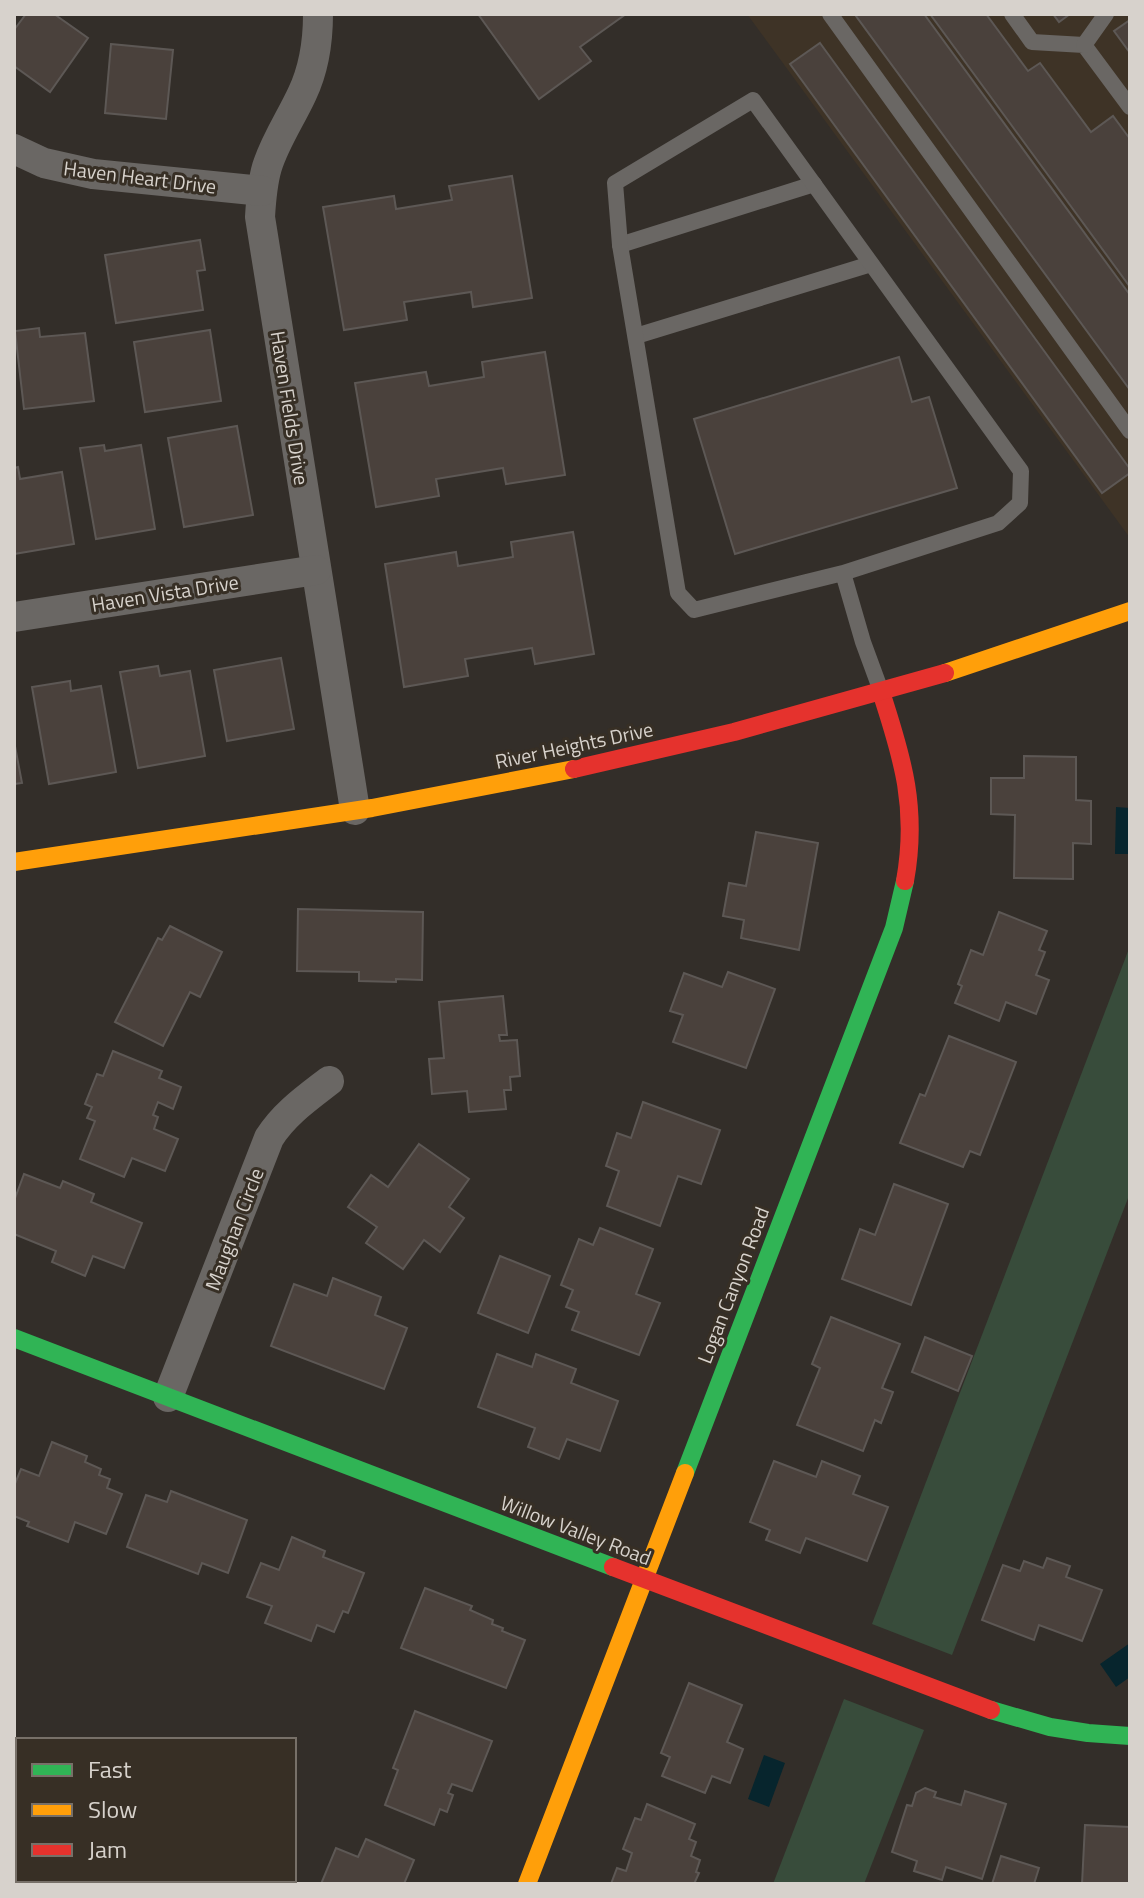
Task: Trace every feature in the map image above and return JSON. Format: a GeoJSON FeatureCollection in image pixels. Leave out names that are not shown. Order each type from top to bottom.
{"type":"FeatureCollection","features":[{"type":"Feature","properties":{"kind":"street","name":"Haven Fields Drive"},"geometry":{"type":"LineString","coordinates":[[318,14],[318,35],[312,64],[303,92],[267,167],[260,217],[355,810]]}},
{"type":"Feature","properties":{"kind":"street","name":"Haven Heart Drive"},"geometry":{"type":"LineString","coordinates":[[16,157],[93,174],[262,191]]}},
{"type":"Feature","properties":{"kind":"street","name":"Haven Vista Drive"},"geometry":{"type":"LineString","coordinates":[[14,617],[316,570]]}},
{"type":"Feature","properties":{"kind":"street","name":"River Heights Drive"},"geometry":{"type":"LineString","coordinates":[[14,862],[355,810],[620,759],[881,692],[1130,611]]}},
{"type":"Feature","properties":{"kind":"street","name":"Logan Canyon Road"},"geometry":{"type":"LineString","coordinates":[[527,1884],[902,903],[910,852],[909,801],[906,776],[881,692]]}},
{"type":"Feature","properties":{"kind":"street","name":"Maughan Circle"},"geometry":{"type":"LineString","coordinates":[[168,1397],[269,1138],[292,1110],[329,1081]]}},
{"type":"Feature","properties":{"kind":"street","name":"Willow Valley Road"},"geometry":{"type":"LineString","coordinates":[[14,1338],[977,1706],[1050,1727],[1130,1736]]}},
{"type":"Feature","properties":{"kind":"lane"},"geometry":{"type":"LineString","coordinates":[[830,14],[1130,431]]}},
{"type":"Feature","properties":{"kind":"lane"},"geometry":{"type":"LineString","coordinates":[[1012,14],[1032,42],[1084,45]]}},
{"type":"Feature","properties":{"kind":"lane"},"geometry":{"type":"LineString","coordinates":[[1084,45],[1106,14]]}},
{"type":"Feature","properties":{"kind":"lane"},"geometry":{"type":"LineString","coordinates":[[1084,45],[1130,107]]}},
{"type":"Feature","properties":{"kind":"lane"},"geometry":{"type":"LineString","coordinates":[[753,100],[1021,471],[1020,503],[998,523],[843,573],[694,610],[678,593],[620,245],[615,183],[753,100]]}},
{"type":"Feature","properties":{"kind":"lane"},"geometry":{"type":"LineString","coordinates":[[620,245],[814,184]]}},
{"type":"Feature","properties":{"kind":"lane"},"geometry":{"type":"LineString","coordinates":[[636,336],[871,264]]}},
{"type":"Feature","properties":{"kind":"lane"},"geometry":{"type":"LineString","coordinates":[[843,573],[881,692]]}},
{"type":"Feature","properties":{"kind":"shaded area"},"geometry":{"type":"Polygon","coordinates":[[[747,14],[1130,14],[1130,538],[747,14]]]}},
{"type":"Feature","properties":{"kind":"green space"},"geometry":{"type":"Polygon","coordinates":[[[1130,946],[1130,1193],[952,1655],[872,1624],[1130,946]]]}},
{"type":"Feature","properties":{"kind":"green space"},"geometry":{"type":"Polygon","coordinates":[[[844,1699],[924,1730],[864,1884],[773,1884],[844,1699]]]}},
{"type":"Feature","properties":{"kind":"water"},"geometry":{"type":"Polygon","coordinates":[[[1116,807],[1130,808],[1130,854],[1115,854],[1116,807]]]}},
{"type":"Feature","properties":{"kind":"water"},"geometry":{"type":"Polygon","coordinates":[[[1130,1643],[1130,1677],[1116,1687],[1100,1664],[1130,1643]]]}},
{"type":"Feature","properties":{"kind":"water"},"geometry":{"type":"Polygon","coordinates":[[[764,1755],[785,1763],[769,1807],[748,1799],[764,1755]]]}},
{"type":"Feature","properties":{"kind":"building"},"geometry":{"type":"Polygon","coordinates":[[[26,14],[54,14],[88,38],[50,92],[14,66],[14,30],[26,14]]]}},
{"type":"Feature","properties":{"kind":"building"},"geometry":{"type":"Polygon","coordinates":[[[478,14],[626,14],[580,47],[591,61],[539,99],[478,14]]]}},
{"type":"Feature","properties":{"kind":"building"},"geometry":{"type":"Polygon","coordinates":[[[924,14],[1130,295],[1130,390],[856,16],[924,14]]]}},
{"type":"Feature","properties":{"kind":"building"},"geometry":{"type":"Polygon","coordinates":[[[930,14],[986,14],[1028,71],[1040,63],[1091,132],[1113,116],[1130,139],[1130,287],[930,14]]]}},
{"type":"Feature","properties":{"kind":"building"},"geometry":{"type":"Polygon","coordinates":[[[1053,14],[1070,14],[1059,22],[1053,14]]]}},
{"type":"Feature","properties":{"kind":"building"},"geometry":{"type":"Polygon","coordinates":[[[1130,20],[1130,53],[1114,31],[1130,20]]]}},
{"type":"Feature","properties":{"kind":"building"},"geometry":{"type":"Polygon","coordinates":[[[820,43],[1130,469],[1130,473],[1102,493],[790,64],[820,43]]]}},
{"type":"Feature","properties":{"kind":"building"},"geometry":{"type":"Polygon","coordinates":[[[111,44],[173,50],[166,119],[105,113],[111,44]]]}},
{"type":"Feature","properties":{"kind":"building"},"geometry":{"type":"Polygon","coordinates":[[[512,176],[532,298],[473,307],[471,292],[404,302],[407,320],[344,330],[323,207],[394,196],[396,209],[452,200],[449,186],[512,176]]]}},
{"type":"Feature","properties":{"kind":"building"},"geometry":{"type":"Polygon","coordinates":[[[200,240],[205,270],[197,271],[203,310],[116,323],[105,255],[200,240]]]}},
{"type":"Feature","properties":{"kind":"building"},"geometry":{"type":"Polygon","coordinates":[[[39,328],[40,337],[85,333],[94,401],[24,409],[15,331],[39,328]]]}},
{"type":"Feature","properties":{"kind":"building"},"geometry":{"type":"Polygon","coordinates":[[[210,330],[221,401],[145,412],[134,342],[210,330]]]}},
{"type":"Feature","properties":{"kind":"building"},"geometry":{"type":"Polygon","coordinates":[[[545,352],[565,475],[506,484],[503,468],[436,479],[439,496],[376,507],[355,383],[426,372],[429,386],[484,377],[482,362],[545,352]]]}},
{"type":"Feature","properties":{"kind":"building"},"geometry":{"type":"Polygon","coordinates":[[[899,357],[912,402],[929,397],[957,488],[735,554],[694,419],[899,357]]]}},
{"type":"Feature","properties":{"kind":"building"},"geometry":{"type":"Polygon","coordinates":[[[237,426],[253,515],[184,527],[168,438],[237,426]]]}},
{"type":"Feature","properties":{"kind":"building"},"geometry":{"type":"Polygon","coordinates":[[[104,445],[105,451],[141,445],[155,529],[96,539],[80,448],[104,445]]]}},
{"type":"Feature","properties":{"kind":"building"},"geometry":{"type":"Polygon","coordinates":[[[18,467],[20,479],[62,472],[74,544],[14,554],[14,468],[18,467]]]}},
{"type":"Feature","properties":{"kind":"building"},"geometry":{"type":"Polygon","coordinates":[[[573,532],[594,654],[535,664],[532,648],[465,659],[468,676],[404,687],[385,564],[456,552],[458,566],[513,557],[511,542],[573,532]]]}},
{"type":"Feature","properties":{"kind":"building"},"geometry":{"type":"Polygon","coordinates":[[[281,658],[294,729],[227,741],[214,670],[281,658]]]}},
{"type":"Feature","properties":{"kind":"building"},"geometry":{"type":"Polygon","coordinates":[[[158,666],[160,676],[190,671],[205,756],[138,768],[120,672],[158,666]]]}},
{"type":"Feature","properties":{"kind":"building"},"geometry":{"type":"Polygon","coordinates":[[[70,681],[71,691],[101,686],[116,772],[49,784],[32,687],[70,681]]]}},
{"type":"Feature","properties":{"kind":"building"},"geometry":{"type":"Polygon","coordinates":[[[14,741],[22,783],[14,784],[14,741]]]}},
{"type":"Feature","properties":{"kind":"building"},"geometry":{"type":"Polygon","coordinates":[[[1024,756],[1076,757],[1076,800],[1091,801],[1091,844],[1073,843],[1073,879],[1014,878],[1015,815],[991,814],[991,778],[1024,778],[1024,756]]]}},
{"type":"Feature","properties":{"kind":"building"},"geometry":{"type":"Polygon","coordinates":[[[756,832],[818,843],[799,950],[741,938],[744,920],[723,916],[729,883],[746,886],[756,832]]]}},
{"type":"Feature","properties":{"kind":"building"},"geometry":{"type":"Polygon","coordinates":[[[298,909],[423,912],[422,980],[359,981],[359,972],[297,971],[298,909]]]}},
{"type":"Feature","properties":{"kind":"building"},"geometry":{"type":"Polygon","coordinates":[[[999,912],[1047,931],[1039,950],[1045,952],[1036,975],[1049,980],[1036,1014],[1006,1002],[999,1021],[955,1003],[962,986],[958,984],[971,950],[983,955],[999,912]]]}},
{"type":"Feature","properties":{"kind":"building"},"geometry":{"type":"Polygon","coordinates":[[[170,926],[222,952],[200,997],[190,992],[163,1046],[115,1022],[158,938],[162,940],[170,926]]]}},
{"type":"Feature","properties":{"kind":"building"},"geometry":{"type":"Polygon","coordinates":[[[728,972],[775,989],[746,1068],[673,1042],[683,1015],[670,1011],[684,973],[722,987],[728,972]]]}},
{"type":"Feature","properties":{"kind":"building"},"geometry":{"type":"Polygon","coordinates":[[[503,996],[507,1035],[499,1035],[500,1041],[517,1040],[520,1076],[510,1077],[511,1090],[504,1090],[506,1109],[469,1112],[467,1091],[432,1094],[429,1059],[444,1058],[439,1002],[503,996]]]}},
{"type":"Feature","properties":{"kind":"building"},"geometry":{"type":"Polygon","coordinates":[[[949,1036],[1016,1062],[980,1155],[970,1151],[963,1167],[900,1143],[920,1094],[925,1096],[949,1036]]]}},
{"type":"Feature","properties":{"kind":"building"},"geometry":{"type":"Polygon","coordinates":[[[113,1051],[162,1071],[159,1078],[181,1087],[173,1109],[158,1102],[153,1115],[158,1117],[154,1129],[178,1139],[165,1171],[132,1158],[124,1177],[80,1159],[95,1121],[87,1118],[92,1107],[85,1104],[97,1074],[103,1076],[113,1051]]]}},
{"type":"Feature","properties":{"kind":"building"},"geometry":{"type":"Polygon","coordinates":[[[643,1102],[720,1130],[701,1184],[678,1176],[660,1226],[607,1206],[619,1171],[606,1166],[617,1133],[631,1138],[643,1102]]]}},
{"type":"Feature","properties":{"kind":"building"},"geometry":{"type":"Polygon","coordinates":[[[419,1144],[469,1179],[449,1207],[464,1218],[440,1252],[424,1240],[403,1269],[366,1243],[377,1227],[348,1207],[371,1175],[388,1187],[419,1144]]]}},
{"type":"Feature","properties":{"kind":"building"},"geometry":{"type":"Polygon","coordinates":[[[24,1174],[60,1188],[63,1181],[94,1194],[91,1202],[142,1223],[124,1268],[93,1256],[85,1276],[52,1262],[56,1251],[14,1234],[14,1201],[24,1174]]]}},
{"type":"Feature","properties":{"kind":"building"},"geometry":{"type":"Polygon","coordinates":[[[894,1184],[948,1204],[911,1305],[842,1279],[860,1229],[875,1235],[894,1184]]]}},
{"type":"Feature","properties":{"kind":"building"},"geometry":{"type":"Polygon","coordinates":[[[600,1228],[653,1249],[636,1294],[660,1303],[639,1355],[572,1330],[579,1312],[566,1307],[573,1290],[561,1285],[579,1239],[593,1245],[600,1228]]]}},
{"type":"Feature","properties":{"kind":"building"},"geometry":{"type":"Polygon","coordinates":[[[500,1256],[550,1276],[528,1333],[478,1313],[500,1256]]]}},
{"type":"Feature","properties":{"kind":"building"},"geometry":{"type":"Polygon","coordinates":[[[333,1278],[381,1297],[375,1315],[407,1328],[384,1389],[271,1346],[294,1284],[327,1296],[333,1278]]]}},
{"type":"Feature","properties":{"kind":"building"},"geometry":{"type":"Polygon","coordinates":[[[831,1317],[900,1344],[882,1388],[893,1392],[881,1423],[875,1420],[863,1451],[797,1425],[820,1368],[812,1364],[831,1317]]]}},
{"type":"Feature","properties":{"kind":"building"},"geometry":{"type":"Polygon","coordinates":[[[925,1337],[972,1356],[958,1391],[912,1372],[925,1337]]]}},
{"type":"Feature","properties":{"kind":"building"},"geometry":{"type":"Polygon","coordinates":[[[497,1354],[532,1367],[536,1354],[576,1369],[571,1383],[618,1401],[600,1451],[567,1439],[559,1459],[528,1447],[535,1428],[478,1407],[497,1354]]]}},
{"type":"Feature","properties":{"kind":"building"},"geometry":{"type":"Polygon","coordinates":[[[52,1442],[87,1456],[85,1462],[101,1469],[99,1475],[110,1479],[107,1488],[122,1494],[106,1534],[75,1522],[68,1542],[27,1526],[29,1522],[14,1516],[14,1486],[21,1469],[39,1476],[52,1442]]]}},
{"type":"Feature","properties":{"kind":"building"},"geometry":{"type":"Polygon","coordinates":[[[774,1461],[816,1477],[822,1461],[860,1476],[853,1494],[888,1507],[867,1561],[806,1538],[800,1553],[766,1540],[770,1530],[750,1522],[774,1461]]]}},
{"type":"Feature","properties":{"kind":"building"},"geometry":{"type":"Polygon","coordinates":[[[171,1491],[247,1520],[228,1573],[202,1563],[198,1574],[127,1547],[146,1495],[167,1502],[171,1491]]]}},
{"type":"Feature","properties":{"kind":"building"},"geometry":{"type":"Polygon","coordinates":[[[292,1537],[325,1551],[323,1557],[364,1573],[348,1613],[343,1611],[334,1632],[317,1625],[311,1641],[265,1623],[272,1606],[247,1597],[261,1563],[279,1570],[292,1537]]]}},
{"type":"Feature","properties":{"kind":"building"},"geometry":{"type":"Polygon","coordinates":[[[1047,1558],[1070,1566],[1066,1577],[1102,1590],[1082,1641],[1039,1625],[1034,1640],[982,1620],[1003,1565],[1020,1571],[1024,1561],[1043,1568],[1047,1558]]]}},
{"type":"Feature","properties":{"kind":"building"},"geometry":{"type":"Polygon","coordinates":[[[425,1588],[472,1606],[470,1610],[493,1620],[492,1624],[503,1628],[502,1631],[525,1640],[506,1688],[401,1648],[425,1588]]]}},
{"type":"Feature","properties":{"kind":"building"},"geometry":{"type":"Polygon","coordinates":[[[689,1683],[742,1705],[727,1742],[743,1749],[730,1783],[712,1776],[705,1793],[662,1776],[670,1757],[661,1753],[689,1683]]]}},
{"type":"Feature","properties":{"kind":"building"},"geometry":{"type":"Polygon","coordinates":[[[415,1711],[492,1741],[472,1791],[452,1784],[448,1793],[453,1795],[447,1812],[440,1809],[434,1825],[385,1805],[398,1770],[393,1768],[415,1711]]]}},
{"type":"Feature","properties":{"kind":"building"},"geometry":{"type":"Polygon","coordinates":[[[925,1788],[936,1792],[934,1797],[961,1805],[965,1791],[1006,1804],[982,1879],[946,1867],[942,1880],[914,1871],[917,1861],[892,1852],[907,1805],[912,1806],[916,1793],[925,1788]]]}},
{"type":"Feature","properties":{"kind":"building"},"geometry":{"type":"Polygon","coordinates":[[[14,1796],[16,1881],[14,1882],[14,1796]]]}},
{"type":"Feature","properties":{"kind":"building"},"geometry":{"type":"Polygon","coordinates":[[[647,1804],[695,1824],[689,1839],[696,1842],[691,1856],[700,1860],[694,1884],[611,1884],[617,1868],[626,1871],[632,1853],[623,1849],[635,1818],[641,1820],[647,1804]]]}},
{"type":"Feature","properties":{"kind":"building"},"geometry":{"type":"Polygon","coordinates":[[[1085,1825],[1130,1827],[1130,1884],[1082,1884],[1085,1825]]]}},
{"type":"Feature","properties":{"kind":"building"},"geometry":{"type":"Polygon","coordinates":[[[366,1839],[414,1860],[404,1884],[321,1884],[336,1848],[358,1857],[366,1839]]]}},
{"type":"Feature","properties":{"kind":"building"},"geometry":{"type":"Polygon","coordinates":[[[1001,1856],[1039,1868],[1034,1884],[992,1884],[1001,1856]]]}},
{"type":"Feature","properties":{"kind":"traffic: fast"},"geometry":{"type":"LineString","coordinates":[[685,1473],[894,928],[905,881]]}},
{"type":"Feature","properties":{"kind":"traffic: fast"},"geometry":{"type":"LineString","coordinates":[[14,1338],[613,1567]]}},
{"type":"Feature","properties":{"kind":"traffic: fast"},"geometry":{"type":"LineString","coordinates":[[991,1710],[1050,1727],[1130,1736]]}},
{"type":"Feature","properties":{"kind":"traffic: slow"},"geometry":{"type":"LineString","coordinates":[[945,673],[1130,611]]}},
{"type":"Feature","properties":{"kind":"traffic: slow"},"geometry":{"type":"LineString","coordinates":[[14,862],[372,808],[574,769]]}},
{"type":"Feature","properties":{"kind":"traffic: slow"},"geometry":{"type":"LineString","coordinates":[[527,1884],[685,1473]]}},
{"type":"Feature","properties":{"kind":"traffic: jam"},"geometry":{"type":"LineString","coordinates":[[574,769],[734,732],[945,673]]}},
{"type":"Feature","properties":{"kind":"traffic: jam"},"geometry":{"type":"LineString","coordinates":[[881,692],[902,762],[909,807],[909,855],[905,881]]}},
{"type":"Feature","properties":{"kind":"traffic: jam"},"geometry":{"type":"LineString","coordinates":[[613,1567],[991,1710]]}}]}
